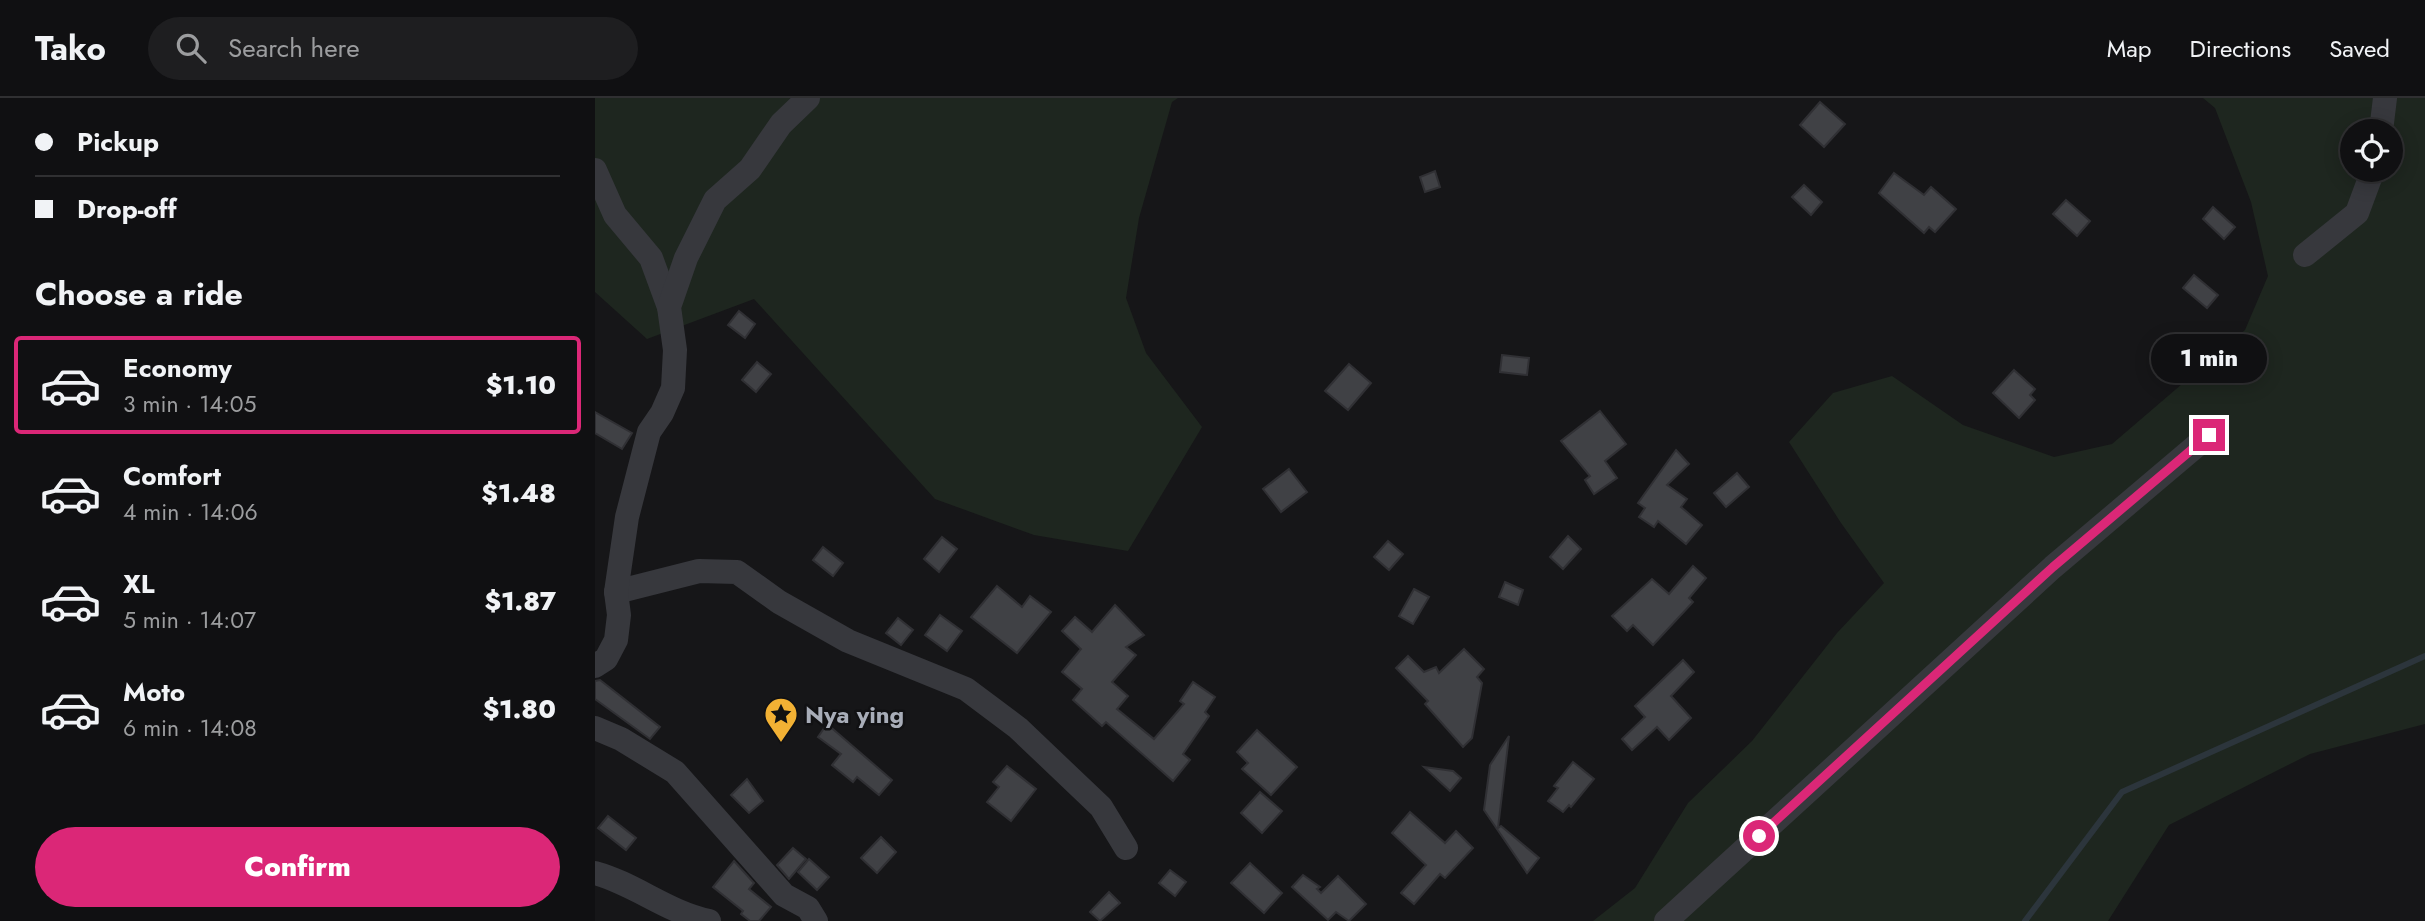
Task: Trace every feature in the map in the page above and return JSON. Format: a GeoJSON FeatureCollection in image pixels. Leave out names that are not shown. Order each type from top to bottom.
{"type":"FeatureCollection","features":[{"type":"Feature","properties":{"kind":"street"},"geometry":{"type":"LineString","coordinates":[[669,307],[685,258],[715,200],[750,169],[781,124],[808,98]]}},
{"type":"Feature","properties":{"kind":"street"},"geometry":{"type":"LineString","coordinates":[[2382,119],[2385,98]]}},
{"type":"Feature","properties":{"kind":"street"},"geometry":{"type":"LineString","coordinates":[[595,170],[615,215],[651,258],[669,307],[675,350],[673,388],[662,413],[649,432],[627,517],[616,592],[619,615],[616,640],[606,659],[595,667]]}},
{"type":"Feature","properties":{"kind":"street"},"geometry":{"type":"LineString","coordinates":[[2305,256],[2357,213],[2369,182]]}},
{"type":"Feature","properties":{"kind":"street"},"geometry":{"type":"LineString","coordinates":[[1666,921],[2053,567],[2209,435]]}},
{"type":"Feature","properties":{"kind":"street"},"geometry":{"type":"LineString","coordinates":[[616,592],[699,571],[737,572],[779,602],[848,641],[966,690],[1018,728],[1101,807],[1126,848]]}},
{"type":"Feature","properties":{"kind":"street"},"geometry":{"type":"LineString","coordinates":[[595,729],[621,739],[675,772],[784,895],[808,908],[816,921]]}},
{"type":"Feature","properties":{"kind":"street"},"geometry":{"type":"LineString","coordinates":[[595,873],[611,877],[686,916],[709,921]]}},
{"type":"Feature","properties":{"kind":"shaded area"},"geometry":{"type":"Polygon","coordinates":[[[595,98],[1178,98],[1172,102],[1139,218],[1126,298],[1146,353],[1202,427],[1128,551],[1034,535],[935,499],[754,299],[647,339],[595,292],[595,98]]]}},
{"type":"Feature","properties":{"kind":"shaded area"},"geometry":{"type":"Polygon","coordinates":[[[2203,98],[2425,98],[2425,724],[2310,754],[2169,825],[2108,921],[1593,921],[1635,888],[1688,803],[1752,741],[1837,633],[1884,583],[1841,523],[1789,442],[1833,393],[1892,376],[1963,425],[2054,457],[2112,444],[2245,330],[2268,276],[2251,202],[2215,108],[2203,98]]]}},
{"type":"Feature","properties":{"kind":"building"},"geometry":{"type":"Polygon","coordinates":[[[1820,102],[1845,124],[1824,147],[1800,125],[1820,102]]]}},
{"type":"Feature","properties":{"kind":"building"},"geometry":{"type":"Polygon","coordinates":[[[1435,171],[1440,187],[1425,192],[1420,177],[1435,171]]]}},
{"type":"Feature","properties":{"kind":"building"},"geometry":{"type":"Polygon","coordinates":[[[1894,173],[1924,195],[1931,187],[1956,209],[1935,232],[1929,227],[1924,233],[1879,193],[1894,173]]]}},
{"type":"Feature","properties":{"kind":"building"},"geometry":{"type":"Polygon","coordinates":[[[1804,185],[1822,202],[1811,215],[1792,197],[1804,185]]]}},
{"type":"Feature","properties":{"kind":"building"},"geometry":{"type":"Polygon","coordinates":[[[2066,200],[2090,221],[2077,236],[2053,214],[2066,200]]]}},
{"type":"Feature","properties":{"kind":"building"},"geometry":{"type":"Polygon","coordinates":[[[2213,207],[2235,227],[2224,239],[2203,219],[2213,207]]]}},
{"type":"Feature","properties":{"kind":"building"},"geometry":{"type":"Polygon","coordinates":[[[2194,275],[2218,295],[2207,308],[2183,288],[2194,275]]]}},
{"type":"Feature","properties":{"kind":"building"},"geometry":{"type":"Polygon","coordinates":[[[739,311],[755,324],[745,338],[728,325],[739,311]]]}},
{"type":"Feature","properties":{"kind":"building"},"geometry":{"type":"Polygon","coordinates":[[[1502,355],[1529,358],[1527,375],[1500,372],[1502,355]]]}},
{"type":"Feature","properties":{"kind":"building"},"geometry":{"type":"Polygon","coordinates":[[[757,362],[771,374],[756,392],[742,380],[757,362]]]}},
{"type":"Feature","properties":{"kind":"building"},"geometry":{"type":"Polygon","coordinates":[[[1349,364],[1371,383],[1348,410],[1325,391],[1349,364]]]}},
{"type":"Feature","properties":{"kind":"building"},"geometry":{"type":"Polygon","coordinates":[[[2014,370],[2035,389],[2030,395],[2035,400],[2019,418],[1993,393],[2014,370]]]}},
{"type":"Feature","properties":{"kind":"building"},"geometry":{"type":"Polygon","coordinates":[[[1600,411],[1626,444],[1605,461],[1617,478],[1594,494],[1585,480],[1590,476],[1561,441],[1600,411]]]}},
{"type":"Feature","properties":{"kind":"building"},"geometry":{"type":"Polygon","coordinates":[[[595,412],[632,433],[622,449],[595,433],[595,412]]]}},
{"type":"Feature","properties":{"kind":"building"},"geometry":{"type":"Polygon","coordinates":[[[1676,450],[1689,464],[1667,485],[1687,499],[1681,507],[1702,525],[1686,544],[1658,521],[1654,527],[1639,517],[1645,508],[1638,503],[1676,450]]]}},
{"type":"Feature","properties":{"kind":"building"},"geometry":{"type":"Polygon","coordinates":[[[1289,469],[1307,492],[1281,512],[1263,489],[1289,469]]]}},
{"type":"Feature","properties":{"kind":"building"},"geometry":{"type":"Polygon","coordinates":[[[1737,473],[1749,487],[1726,507],[1714,493],[1737,473]]]}},
{"type":"Feature","properties":{"kind":"building"},"geometry":{"type":"Polygon","coordinates":[[[1568,536],[1581,549],[1563,569],[1550,557],[1568,536]]]}},
{"type":"Feature","properties":{"kind":"building"},"geometry":{"type":"Polygon","coordinates":[[[942,537],[957,549],[939,572],[924,559],[942,537]]]}},
{"type":"Feature","properties":{"kind":"building"},"geometry":{"type":"Polygon","coordinates":[[[1388,541],[1403,554],[1389,570],[1374,557],[1388,541]]]}},
{"type":"Feature","properties":{"kind":"building"},"geometry":{"type":"Polygon","coordinates":[[[823,547],[843,563],[833,576],[813,560],[823,547]]]}},
{"type":"Feature","properties":{"kind":"building"},"geometry":{"type":"Polygon","coordinates":[[[1693,566],[1706,578],[1689,598],[1693,602],[1653,645],[1633,625],[1627,631],[1612,616],[1652,579],[1669,594],[1693,566]]]}},
{"type":"Feature","properties":{"kind":"building"},"geometry":{"type":"Polygon","coordinates":[[[1505,582],[1523,590],[1518,605],[1499,597],[1505,582]]]}},
{"type":"Feature","properties":{"kind":"building"},"geometry":{"type":"Polygon","coordinates":[[[997,586],[1022,607],[1030,596],[1051,612],[1017,653],[971,617],[997,586]]]}},
{"type":"Feature","properties":{"kind":"building"},"geometry":{"type":"Polygon","coordinates":[[[1414,589],[1429,597],[1413,624],[1399,616],[1414,589]]]}},
{"type":"Feature","properties":{"kind":"building"},"geometry":{"type":"Polygon","coordinates":[[[1115,605],[1144,635],[1126,647],[1136,655],[1112,682],[1128,696],[1117,709],[1154,739],[1184,704],[1180,701],[1193,682],[1215,697],[1205,712],[1209,716],[1183,754],[1190,760],[1173,781],[1106,722],[1102,726],[1073,700],[1082,689],[1062,672],[1081,649],[1062,631],[1075,617],[1092,632],[1115,605]]]}},
{"type":"Feature","properties":{"kind":"building"},"geometry":{"type":"Polygon","coordinates":[[[940,615],[962,631],[947,651],[925,635],[940,615]]]}},
{"type":"Feature","properties":{"kind":"building"},"geometry":{"type":"Polygon","coordinates":[[[898,618],[913,630],[901,645],[886,633],[898,618]]]}},
{"type":"Feature","properties":{"kind":"building"},"geometry":{"type":"Polygon","coordinates":[[[1464,649],[1484,669],[1477,677],[1482,683],[1472,738],[1463,747],[1425,704],[1428,701],[1396,668],[1408,656],[1424,672],[1436,667],[1439,673],[1464,649]]]}},
{"type":"Feature","properties":{"kind":"building"},"geometry":{"type":"Polygon","coordinates":[[[1683,660],[1694,672],[1671,696],[1691,718],[1669,740],[1657,727],[1632,750],[1622,739],[1645,717],[1635,706],[1683,660]]]}},
{"type":"Feature","properties":{"kind":"building"},"geometry":{"type":"Polygon","coordinates":[[[600,680],[660,727],[650,739],[595,699],[595,681],[600,680]]]}},
{"type":"Feature","properties":{"kind":"building"},"geometry":{"type":"Polygon","coordinates":[[[827,724],[892,780],[879,795],[857,777],[853,782],[832,765],[841,754],[818,737],[827,724]]]}},
{"type":"Feature","properties":{"kind":"building"},"geometry":{"type":"Polygon","coordinates":[[[1257,730],[1297,767],[1271,795],[1242,769],[1248,763],[1237,752],[1257,730]]]}},
{"type":"Feature","properties":{"kind":"building"},"geometry":{"type":"Polygon","coordinates":[[[1509,736],[1498,828],[1501,826],[1539,858],[1527,873],[1484,810],[1490,765],[1509,736]]]}},
{"type":"Feature","properties":{"kind":"building"},"geometry":{"type":"Polygon","coordinates":[[[1573,762],[1594,779],[1571,807],[1569,805],[1563,812],[1548,801],[1558,788],[1554,786],[1573,762]]]}},
{"type":"Feature","properties":{"kind":"building"},"geometry":{"type":"Polygon","coordinates":[[[1007,766],[1036,789],[1011,821],[987,802],[999,787],[993,782],[1007,766]]]}},
{"type":"Feature","properties":{"kind":"building"},"geometry":{"type":"Polygon","coordinates":[[[1424,767],[1453,771],[1461,778],[1450,791],[1424,767]]]}},
{"type":"Feature","properties":{"kind":"building"},"geometry":{"type":"Polygon","coordinates":[[[747,779],[763,801],[749,813],[731,795],[747,779]]]}},
{"type":"Feature","properties":{"kind":"building"},"geometry":{"type":"Polygon","coordinates":[[[1260,792],[1282,811],[1262,833],[1241,813],[1260,792]]]}},
{"type":"Feature","properties":{"kind":"building"},"geometry":{"type":"Polygon","coordinates":[[[1410,812],[1445,843],[1456,831],[1473,848],[1445,878],[1440,874],[1414,904],[1401,893],[1426,865],[1392,833],[1410,812]]]}},
{"type":"Feature","properties":{"kind":"building"},"geometry":{"type":"Polygon","coordinates":[[[608,816],[636,838],[626,850],[598,828],[608,816]]]}},
{"type":"Feature","properties":{"kind":"building"},"geometry":{"type":"Polygon","coordinates":[[[881,837],[896,852],[877,873],[861,858],[881,837]]]}},
{"type":"Feature","properties":{"kind":"building"},"geometry":{"type":"Polygon","coordinates":[[[793,848],[806,859],[789,879],[777,865],[793,848]]]}},
{"type":"Feature","properties":{"kind":"building"},"geometry":{"type":"Polygon","coordinates":[[[809,859],[829,877],[817,890],[798,872],[809,859]]]}},
{"type":"Feature","properties":{"kind":"building"},"geometry":{"type":"Polygon","coordinates":[[[734,861],[754,883],[749,889],[771,907],[759,921],[750,921],[741,914],[743,911],[713,887],[734,861]]]}},
{"type":"Feature","properties":{"kind":"building"},"geometry":{"type":"Polygon","coordinates":[[[1250,863],[1282,893],[1264,913],[1231,883],[1250,863]]]}},
{"type":"Feature","properties":{"kind":"building"},"geometry":{"type":"Polygon","coordinates":[[[1170,870],[1186,882],[1175,896],[1159,883],[1170,870]]]}},
{"type":"Feature","properties":{"kind":"building"},"geometry":{"type":"Polygon","coordinates":[[[1303,875],[1320,887],[1317,889],[1321,893],[1338,876],[1366,904],[1349,921],[1336,912],[1328,920],[1292,887],[1303,875]]]}},
{"type":"Feature","properties":{"kind":"building"},"geometry":{"type":"Polygon","coordinates":[[[1109,892],[1120,903],[1100,921],[1090,912],[1109,892]]]}},
{"type":"Feature","properties":{"kind":"waterway"},"geometry":{"type":"LineString","coordinates":[[2025,921],[2122,792],[2425,656]]}},
{"type":"Feature","properties":{"kind":"place","name":"Nya ying"},"geometry":{"type":"Point","coordinates":[781,744]}},
{"type":"Feature","properties":{"kind":"route"},"geometry":{"type":"LineString","coordinates":[[1759,836],[2053,567],[2209,435]]}}]}
